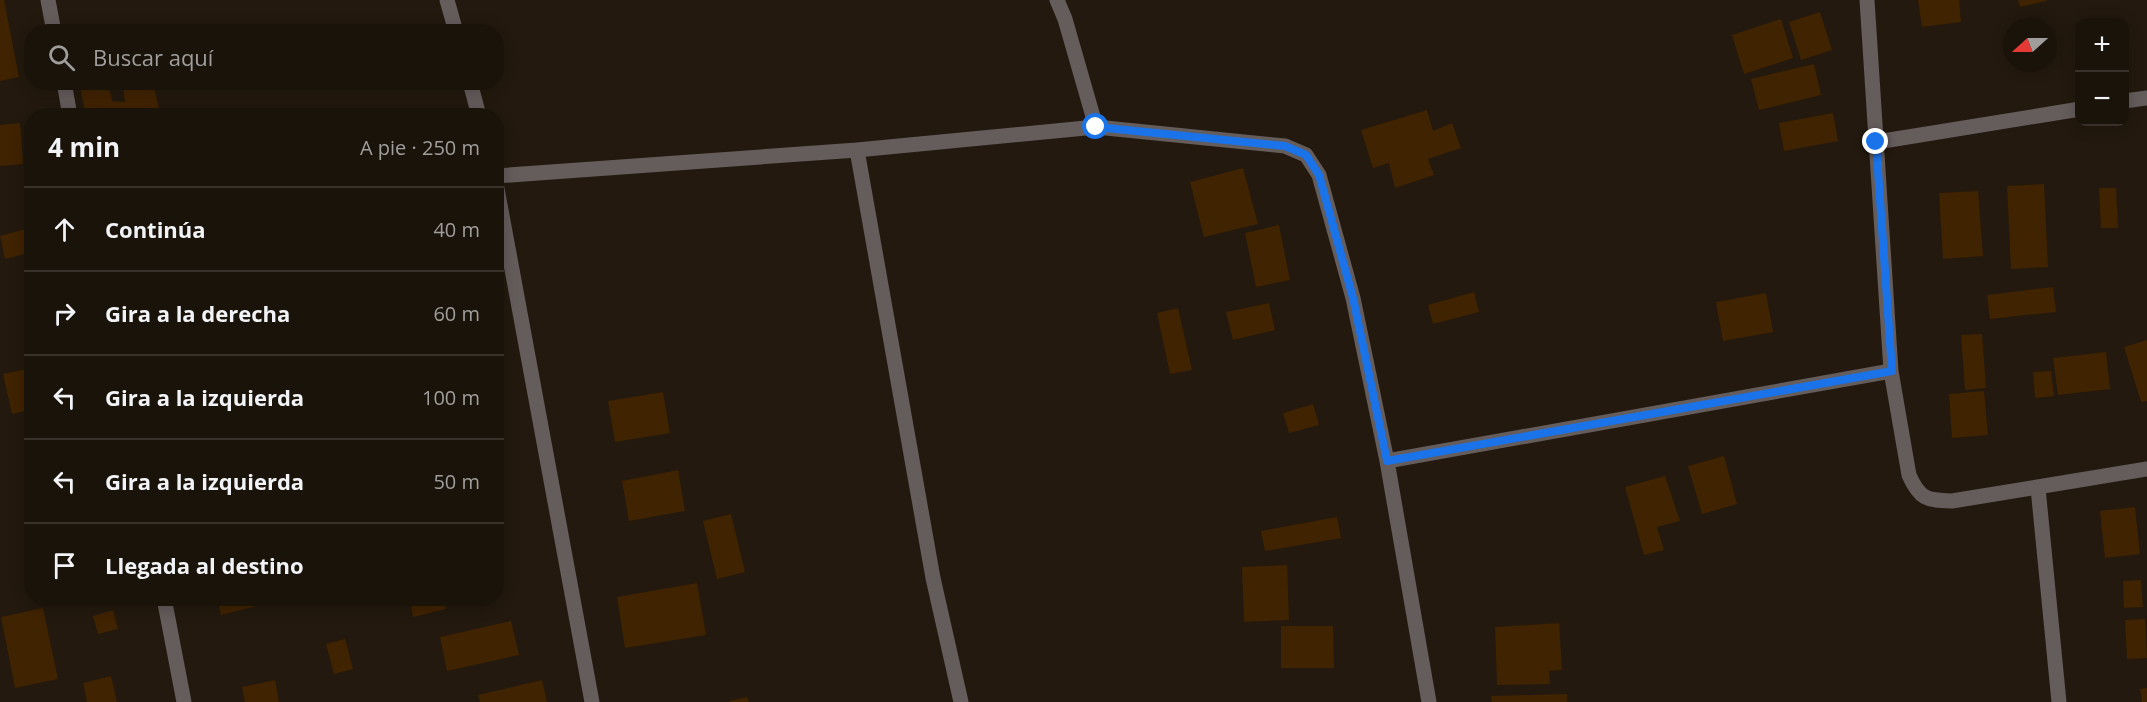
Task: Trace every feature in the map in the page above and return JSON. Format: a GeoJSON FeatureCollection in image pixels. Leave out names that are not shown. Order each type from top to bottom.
{"type":"FeatureCollection","features":[{"type":"Feature","properties":{"kind":"street"},"geometry":{"type":"LineString","coordinates":[[48,0],[52,24]]}},
{"type":"Feature","properties":{"kind":"street"},"geometry":{"type":"LineString","coordinates":[[447,0],[454,24]]}},
{"type":"Feature","properties":{"kind":"street"},"geometry":{"type":"LineString","coordinates":[[1057,0],[1065,19],[1096,127]]}},
{"type":"Feature","properties":{"kind":"street"},"geometry":{"type":"LineString","coordinates":[[1867,0],[1892,371],[1909,475],[1916,491],[1928,500],[1952,501],[2147,469]]}},
{"type":"Feature","properties":{"kind":"street"},"geometry":{"type":"LineString","coordinates":[[65,90],[69,108]]}},
{"type":"Feature","properties":{"kind":"street"},"geometry":{"type":"LineString","coordinates":[[472,90],[477,108]]}},
{"type":"Feature","properties":{"kind":"street"},"geometry":{"type":"LineString","coordinates":[[2129,100],[2147,98]]}},
{"type":"Feature","properties":{"kind":"street"},"geometry":{"type":"LineString","coordinates":[[1876,142],[2075,110]]}},
{"type":"Feature","properties":{"kind":"street"},"geometry":{"type":"LineString","coordinates":[[504,175],[857,150],[1096,127],[1285,146],[1306,155],[1319,175],[1353,298],[1387,461],[1429,702]]}},
{"type":"Feature","properties":{"kind":"street"},"geometry":{"type":"LineString","coordinates":[[857,150],[933,578],[961,702]]}},
{"type":"Feature","properties":{"kind":"street"},"geometry":{"type":"LineString","coordinates":[[504,226],[592,702]]}},
{"type":"Feature","properties":{"kind":"street"},"geometry":{"type":"LineString","coordinates":[[1387,461],[1892,371]]}},
{"type":"Feature","properties":{"kind":"street"},"geometry":{"type":"LineString","coordinates":[[2038,488],[2059,702]]}},
{"type":"Feature","properties":{"kind":"street"},"geometry":{"type":"LineString","coordinates":[[166,606],[184,702]]}},
{"type":"Feature","properties":{"kind":"building"},"geometry":{"type":"Polygon","coordinates":[[[0,0],[4,0],[19,77],[0,81],[0,0]]]}},
{"type":"Feature","properties":{"kind":"building"},"geometry":{"type":"Polygon","coordinates":[[[1918,0],[1959,0],[1961,22],[1922,27],[1918,0]]]}},
{"type":"Feature","properties":{"kind":"building"},"geometry":{"type":"Polygon","coordinates":[[[2018,0],[2046,0],[2046,1],[2020,7],[2018,0]]]}},
{"type":"Feature","properties":{"kind":"building"},"geometry":{"type":"Polygon","coordinates":[[[1820,12],[1832,50],[1801,60],[1789,22],[1820,12]]]}},
{"type":"Feature","properties":{"kind":"building"},"geometry":{"type":"Polygon","coordinates":[[[1781,19],[1793,58],[1744,74],[1732,35],[1781,19]]]}},
{"type":"Feature","properties":{"kind":"building"},"geometry":{"type":"Polygon","coordinates":[[[1814,64],[1821,95],[1759,110],[1751,79],[1814,64]]]}},
{"type":"Feature","properties":{"kind":"building"},"geometry":{"type":"Polygon","coordinates":[[[81,90],[110,90],[112,101],[125,102],[123,90],[155,90],[159,108],[84,108],[81,90]]]}},
{"type":"Feature","properties":{"kind":"building"},"geometry":{"type":"Polygon","coordinates":[[[1427,110],[1433,131],[1452,123],[1461,148],[1428,159],[1434,175],[1395,188],[1389,163],[1373,168],[1361,130],[1427,110]]]}},
{"type":"Feature","properties":{"kind":"building"},"geometry":{"type":"Polygon","coordinates":[[[1833,113],[1838,141],[1784,151],[1779,123],[1833,113]]]}},
{"type":"Feature","properties":{"kind":"building"},"geometry":{"type":"Polygon","coordinates":[[[20,123],[23,164],[0,166],[0,125],[20,123]]]}},
{"type":"Feature","properties":{"kind":"building"},"geometry":{"type":"Polygon","coordinates":[[[1243,168],[1258,224],[1204,237],[1190,182],[1243,168]]]}},
{"type":"Feature","properties":{"kind":"building"},"geometry":{"type":"Polygon","coordinates":[[[2044,184],[2048,267],[2011,269],[2007,186],[2044,184]]]}},
{"type":"Feature","properties":{"kind":"building"},"geometry":{"type":"Polygon","coordinates":[[[2099,188],[2116,188],[2118,228],[2101,228],[2099,188]]]}},
{"type":"Feature","properties":{"kind":"building"},"geometry":{"type":"Polygon","coordinates":[[[1978,191],[1983,256],[1943,259],[1939,193],[1978,191]]]}},
{"type":"Feature","properties":{"kind":"building"},"geometry":{"type":"Polygon","coordinates":[[[1279,225],[1290,280],[1256,287],[1245,233],[1279,225]]]}},
{"type":"Feature","properties":{"kind":"building"},"geometry":{"type":"Polygon","coordinates":[[[24,230],[24,254],[5,259],[0,236],[24,230]]]}},
{"type":"Feature","properties":{"kind":"building"},"geometry":{"type":"Polygon","coordinates":[[[2053,287],[2056,312],[1990,319],[1987,295],[2053,287]]]}},
{"type":"Feature","properties":{"kind":"building"},"geometry":{"type":"Polygon","coordinates":[[[1474,292],[1479,312],[1433,324],[1428,305],[1474,292]]]}},
{"type":"Feature","properties":{"kind":"building"},"geometry":{"type":"Polygon","coordinates":[[[1766,293],[1773,332],[1723,341],[1716,302],[1766,293]]]}},
{"type":"Feature","properties":{"kind":"building"},"geometry":{"type":"Polygon","coordinates":[[[1269,303],[1275,330],[1233,340],[1226,312],[1269,303]]]}},
{"type":"Feature","properties":{"kind":"building"},"geometry":{"type":"Polygon","coordinates":[[[1178,308],[1192,370],[1170,374],[1157,313],[1178,308]]]}},
{"type":"Feature","properties":{"kind":"building"},"geometry":{"type":"Polygon","coordinates":[[[1982,334],[1986,388],[1965,390],[1961,335],[1982,334]]]}},
{"type":"Feature","properties":{"kind":"building"},"geometry":{"type":"Polygon","coordinates":[[[2147,340],[2147,401],[2141,402],[2124,347],[2147,340]]]}},
{"type":"Feature","properties":{"kind":"building"},"geometry":{"type":"Polygon","coordinates":[[[2106,352],[2110,389],[2058,395],[2053,358],[2106,352]]]}},
{"type":"Feature","properties":{"kind":"building"},"geometry":{"type":"Polygon","coordinates":[[[24,370],[24,411],[12,414],[3,374],[24,370]]]}},
{"type":"Feature","properties":{"kind":"building"},"geometry":{"type":"Polygon","coordinates":[[[2051,371],[2054,396],[2035,398],[2033,372],[2051,371]]]}},
{"type":"Feature","properties":{"kind":"building"},"geometry":{"type":"Polygon","coordinates":[[[1984,391],[1988,435],[1952,438],[1949,394],[1984,391]]]}},
{"type":"Feature","properties":{"kind":"building"},"geometry":{"type":"Polygon","coordinates":[[[663,392],[670,433],[615,442],[608,401],[663,392]]]}},
{"type":"Feature","properties":{"kind":"building"},"geometry":{"type":"Polygon","coordinates":[[[1313,404],[1319,425],[1289,433],[1283,413],[1313,404]]]}},
{"type":"Feature","properties":{"kind":"building"},"geometry":{"type":"Polygon","coordinates":[[[1724,456],[1737,504],[1702,514],[1688,466],[1724,456]]]}},
{"type":"Feature","properties":{"kind":"building"},"geometry":{"type":"Polygon","coordinates":[[[678,470],[685,511],[629,521],[622,481],[678,470]]]}},
{"type":"Feature","properties":{"kind":"building"},"geometry":{"type":"Polygon","coordinates":[[[1665,476],[1680,521],[1657,527],[1664,550],[1644,555],[1625,487],[1665,476]]]}},
{"type":"Feature","properties":{"kind":"building"},"geometry":{"type":"Polygon","coordinates":[[[2135,507],[2140,554],[2105,558],[2100,511],[2135,507]]]}},
{"type":"Feature","properties":{"kind":"building"},"geometry":{"type":"Polygon","coordinates":[[[731,514],[745,572],[717,579],[703,521],[731,514]]]}},
{"type":"Feature","properties":{"kind":"building"},"geometry":{"type":"Polygon","coordinates":[[[1337,517],[1341,538],[1265,551],[1261,531],[1337,517]]]}},
{"type":"Feature","properties":{"kind":"building"},"geometry":{"type":"Polygon","coordinates":[[[1287,565],[1289,620],[1244,622],[1242,567],[1287,565]]]}},
{"type":"Feature","properties":{"kind":"building"},"geometry":{"type":"Polygon","coordinates":[[[2141,580],[2143,607],[2124,608],[2123,581],[2141,580]]]}},
{"type":"Feature","properties":{"kind":"building"},"geometry":{"type":"Polygon","coordinates":[[[697,583],[706,635],[625,648],[617,597],[697,583]]]}},
{"type":"Feature","properties":{"kind":"building"},"geometry":{"type":"Polygon","coordinates":[[[219,606],[257,606],[221,615],[219,606]]]}},
{"type":"Feature","properties":{"kind":"building"},"geometry":{"type":"Polygon","coordinates":[[[411,606],[445,606],[446,609],[413,617],[411,606]]]}},
{"type":"Feature","properties":{"kind":"building"},"geometry":{"type":"Polygon","coordinates":[[[43,608],[58,679],[15,688],[1,617],[43,608]]]}},
{"type":"Feature","properties":{"kind":"building"},"geometry":{"type":"Polygon","coordinates":[[[113,610],[118,629],[98,634],[93,616],[113,610]]]}},
{"type":"Feature","properties":{"kind":"building"},"geometry":{"type":"Polygon","coordinates":[[[2145,619],[2147,658],[2127,659],[2125,620],[2145,619]]]}},
{"type":"Feature","properties":{"kind":"building"},"geometry":{"type":"Polygon","coordinates":[[[511,621],[519,655],[447,671],[440,637],[511,621]]]}},
{"type":"Feature","properties":{"kind":"building"},"geometry":{"type":"Polygon","coordinates":[[[1559,623],[1562,670],[1549,671],[1550,684],[1497,685],[1495,627],[1559,623]]]}},
{"type":"Feature","properties":{"kind":"building"},"geometry":{"type":"Polygon","coordinates":[[[1281,626],[1333,626],[1334,668],[1281,668],[1281,626]]]}},
{"type":"Feature","properties":{"kind":"building"},"geometry":{"type":"Polygon","coordinates":[[[345,639],[353,669],[334,674],[326,644],[345,639]]]}},
{"type":"Feature","properties":{"kind":"building"},"geometry":{"type":"Polygon","coordinates":[[[111,676],[117,702],[87,702],[83,683],[111,676]]]}},
{"type":"Feature","properties":{"kind":"building"},"geometry":{"type":"Polygon","coordinates":[[[275,680],[279,702],[245,702],[242,687],[275,680]]]}},
{"type":"Feature","properties":{"kind":"building"},"geometry":{"type":"Polygon","coordinates":[[[542,680],[547,702],[480,702],[478,695],[542,680]]]}},
{"type":"Feature","properties":{"kind":"building"},"geometry":{"type":"Polygon","coordinates":[[[2147,688],[2147,702],[2142,702],[2140,689],[2147,688]]]}},
{"type":"Feature","properties":{"kind":"building"},"geometry":{"type":"Polygon","coordinates":[[[1567,694],[1567,702],[1492,702],[1491,696],[1567,694]]]}},
{"type":"Feature","properties":{"kind":"building"},"geometry":{"type":"Polygon","coordinates":[[[747,697],[749,702],[729,701],[747,697]]]}},
{"type":"Feature","properties":{"kind":"route"},"geometry":{"type":"LineString","coordinates":[[1096,127],[1285,146],[1306,155],[1319,175],[1353,298],[1387,461],[1892,371],[1876,142]]}}]}
